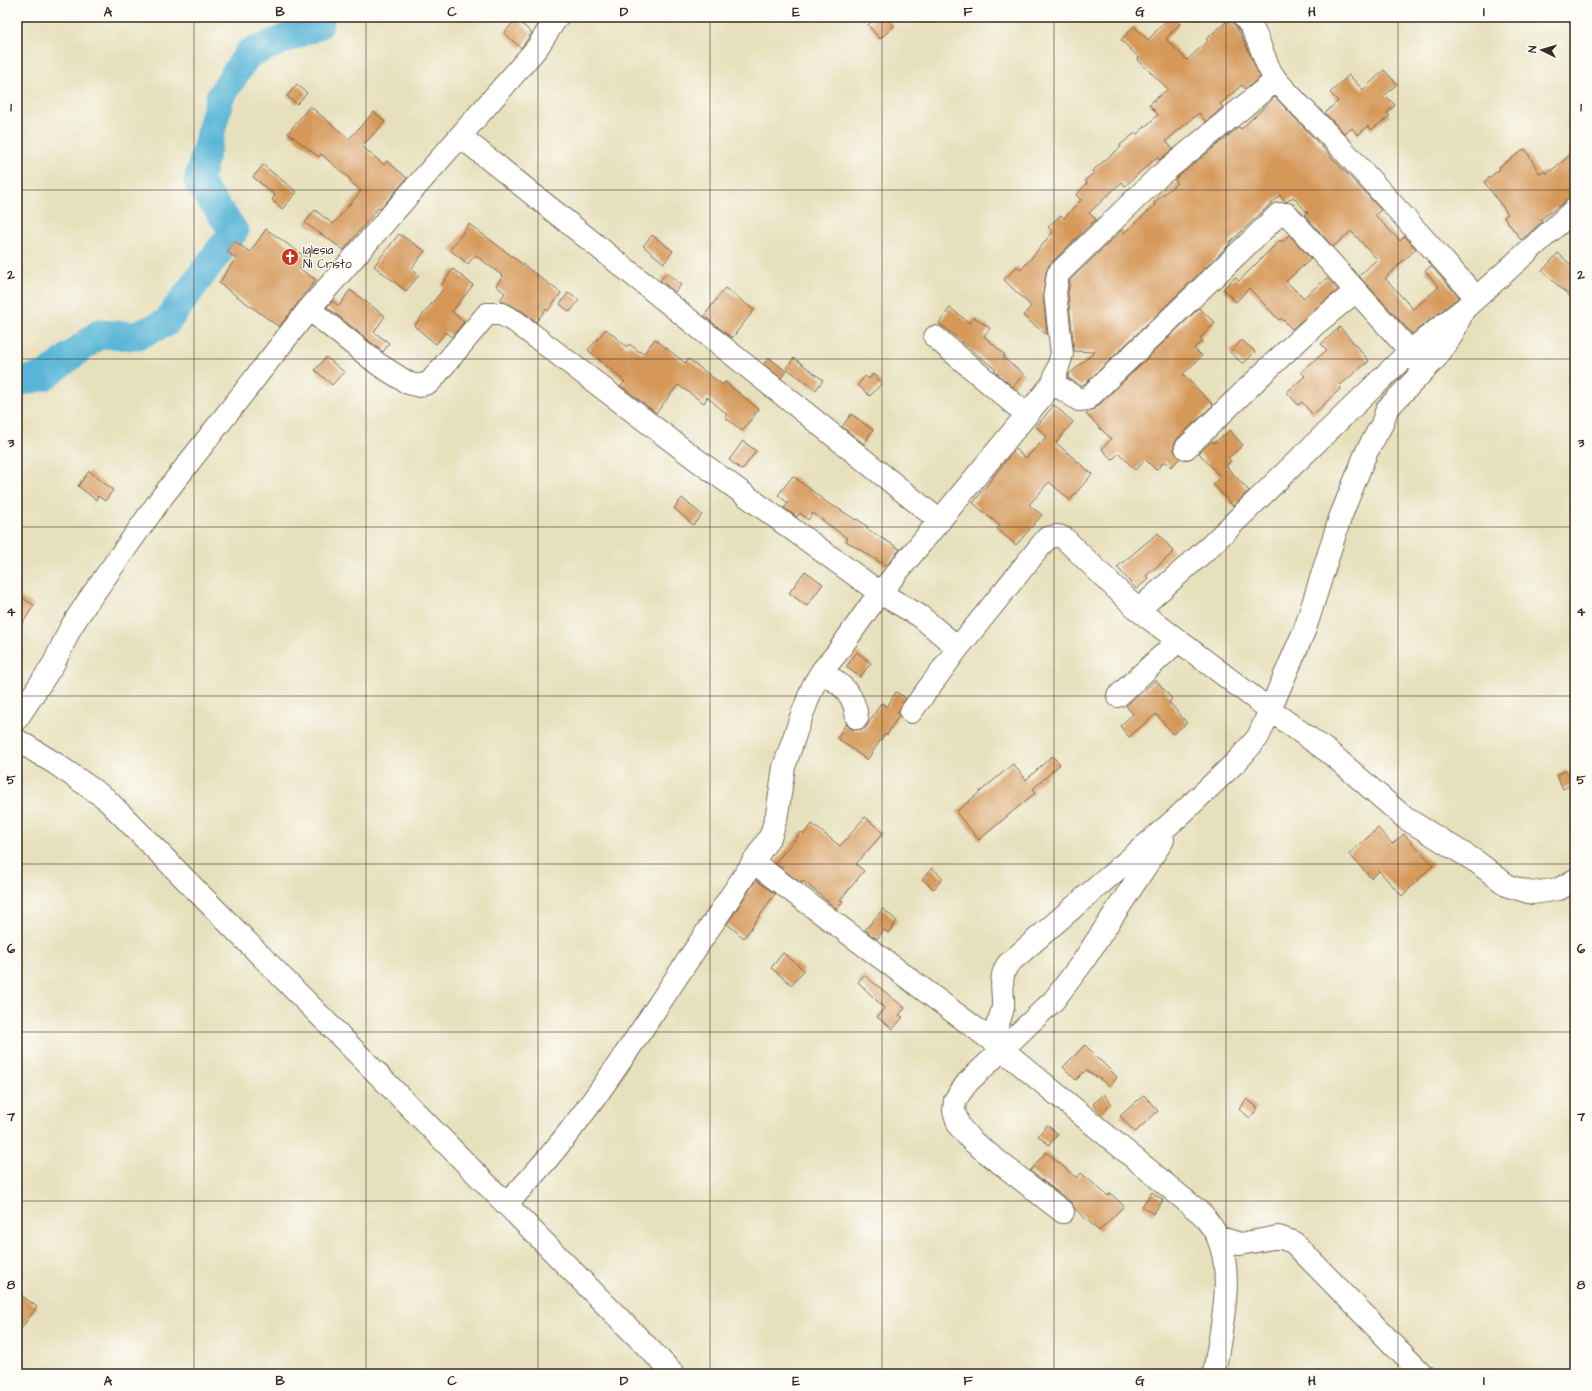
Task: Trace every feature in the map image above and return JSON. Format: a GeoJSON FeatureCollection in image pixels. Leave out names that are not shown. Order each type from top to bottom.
{"type":"FeatureCollection","features":[{"type":"Feature","properties":{"kind":"street"},"geometry":{"type":"LineString","coordinates":[[17,719],[54,663],[70,628],[162,497],[309,309],[536,48],[557,17]]}},
{"type":"Feature","properties":{"kind":"street"},"geometry":{"type":"LineString","coordinates":[[1244,17],[1252,25],[1260,40],[1265,57],[1276,80],[1357,165],[1470,303]]}},
{"type":"Feature","properties":{"kind":"street"},"geometry":{"type":"LineString","coordinates":[[506,1204],[529,1181],[571,1130],[615,1070],[771,834],[777,814],[784,767],[813,686],[822,670],[880,593],[1053,383],[1062,354],[1054,293],[1058,274],[1158,177],[1276,80]]}},
{"type":"Feature","properties":{"kind":"street"},"geometry":{"type":"LineString","coordinates":[[460,136],[940,521]]}},
{"type":"Feature","properties":{"kind":"street"},"geometry":{"type":"LineString","coordinates":[[1138,610],[1208,548],[1410,351],[1470,303],[1575,209]]}},
{"type":"Feature","properties":{"kind":"street"},"geometry":{"type":"LineString","coordinates":[[1053,383],[1079,400],[1087,398],[1279,214],[1287,214],[1410,351],[1423,370]]}},
{"type":"Feature","properties":{"kind":"street"},"geometry":{"type":"LineString","coordinates":[[1186,448],[1282,355],[1356,291]]}},
{"type":"Feature","properties":{"kind":"street"},"geometry":{"type":"LineString","coordinates":[[996,1045],[1002,1009],[1001,979],[1008,964],[1178,817],[1239,759],[1258,737],[1305,628],[1340,518],[1366,453],[1382,424],[1387,409],[1436,358],[1452,335],[1470,303]]}},
{"type":"Feature","properties":{"kind":"street"},"geometry":{"type":"LineString","coordinates":[[309,309],[378,364],[408,383],[419,386],[430,382],[487,314],[501,314],[534,334],[693,457],[880,593],[920,616],[958,648]]}},
{"type":"Feature","properties":{"kind":"street"},"geometry":{"type":"LineString","coordinates":[[935,337],[1028,415]]}},
{"type":"Feature","properties":{"kind":"street"},"geometry":{"type":"LineString","coordinates":[[911,712],[958,648],[1047,538],[1059,535],[1064,538],[1138,610],[1270,710],[1330,753],[1405,818],[1477,862],[1508,886],[1532,893],[1558,889],[1575,880]]}},
{"type":"Feature","properties":{"kind":"street"},"geometry":{"type":"LineString","coordinates":[[1118,696],[1178,641]]}},
{"type":"Feature","properties":{"kind":"street"},"geometry":{"type":"LineString","coordinates":[[822,670],[849,693],[856,705],[857,718]]}},
{"type":"Feature","properties":{"kind":"street"},"geometry":{"type":"LineString","coordinates":[[17,740],[56,764],[105,798],[674,1374]]}},
{"type":"Feature","properties":{"kind":"street"},"geometry":{"type":"LineString","coordinates":[[1063,1212],[972,1141],[959,1126],[954,1111],[955,1100],[996,1045],[1054,1000],[1082,963],[1178,817]]}},
{"type":"Feature","properties":{"kind":"street"},"geometry":{"type":"LineString","coordinates":[[753,862],[996,1045],[1203,1215],[1218,1237],[1225,1260],[1225,1296],[1214,1374]]}},
{"type":"Feature","properties":{"kind":"street"},"geometry":{"type":"LineString","coordinates":[[1218,1237],[1240,1244],[1278,1237],[1293,1242],[1422,1374]]}},
{"type":"Feature","properties":{"kind":"building"},"geometry":{"type":"Polygon","coordinates":[[[876,17],[886,17],[894,26],[880,39],[868,25],[876,17]]]}},
{"type":"Feature","properties":{"kind":"building"},"geometry":{"type":"Polygon","coordinates":[[[1169,17],[1172,17],[1180,24],[1166,39],[1187,60],[1208,41],[1206,39],[1232,17],[1260,77],[1245,89],[1242,85],[1220,104],[1223,107],[1206,122],[1199,113],[1166,141],[1173,149],[1159,160],[1157,157],[1125,186],[1122,182],[1089,213],[1096,219],[1049,265],[1046,272],[1043,294],[1047,335],[1023,316],[1031,306],[1004,280],[1017,266],[1021,270],[1053,232],[1048,227],[1061,215],[1064,218],[1081,200],[1076,195],[1087,183],[1085,180],[1094,173],[1092,171],[1121,147],[1120,145],[1135,133],[1137,134],[1158,115],[1149,104],[1168,89],[1138,60],[1139,58],[1121,40],[1134,26],[1148,40],[1169,17]]]}},
{"type":"Feature","properties":{"kind":"building"},"geometry":{"type":"Polygon","coordinates":[[[516,19],[532,33],[521,48],[504,33],[516,19]]]}},
{"type":"Feature","properties":{"kind":"building"},"geometry":{"type":"Polygon","coordinates":[[[1384,70],[1397,84],[1385,95],[1395,105],[1387,113],[1390,116],[1371,130],[1368,126],[1358,135],[1352,128],[1345,134],[1325,113],[1338,101],[1330,93],[1349,75],[1363,90],[1384,70]]]}},
{"type":"Feature","properties":{"kind":"building"},"geometry":{"type":"Polygon","coordinates":[[[297,84],[307,93],[297,104],[287,96],[297,84]]]}},
{"type":"Feature","properties":{"kind":"building"},"geometry":{"type":"Polygon","coordinates":[[[1275,97],[1381,210],[1375,215],[1400,241],[1405,236],[1416,249],[1385,278],[1413,309],[1439,287],[1425,271],[1431,266],[1459,297],[1412,334],[1359,276],[1377,259],[1351,231],[1333,247],[1305,215],[1308,213],[1293,197],[1286,202],[1280,195],[1087,382],[1081,386],[1068,378],[1069,374],[1095,352],[1074,351],[1068,293],[1070,280],[1122,230],[1124,233],[1155,205],[1154,203],[1177,183],[1175,179],[1239,127],[1241,129],[1275,97]]]}},
{"type":"Feature","properties":{"kind":"building"},"geometry":{"type":"Polygon","coordinates":[[[310,106],[349,139],[374,112],[385,122],[362,146],[384,165],[387,161],[407,178],[380,209],[378,208],[344,250],[305,223],[315,210],[333,224],[361,191],[350,181],[351,180],[321,154],[319,157],[288,133],[310,106]]]}},
{"type":"Feature","properties":{"kind":"building"},"geometry":{"type":"Polygon","coordinates":[[[1525,149],[1540,174],[1545,171],[1547,174],[1575,151],[1575,191],[1563,203],[1540,220],[1542,222],[1521,240],[1504,217],[1508,214],[1484,182],[1500,169],[1499,167],[1525,149]]]}},
{"type":"Feature","properties":{"kind":"building"},"geometry":{"type":"Polygon","coordinates":[[[263,165],[297,192],[282,209],[272,200],[275,195],[253,177],[263,165]]]}},
{"type":"Feature","properties":{"kind":"building"},"geometry":{"type":"Polygon","coordinates":[[[469,224],[561,293],[548,311],[546,309],[536,322],[522,311],[500,300],[505,293],[496,286],[503,276],[475,255],[468,264],[450,250],[469,224]]]}},
{"type":"Feature","properties":{"kind":"building"},"geometry":{"type":"Polygon","coordinates":[[[266,229],[307,258],[300,269],[316,280],[279,327],[219,283],[236,258],[227,252],[234,241],[250,252],[266,229]]]}},
{"type":"Feature","properties":{"kind":"building"},"geometry":{"type":"Polygon","coordinates":[[[399,234],[425,251],[411,269],[419,275],[406,291],[374,266],[399,234]]]}},
{"type":"Feature","properties":{"kind":"building"},"geometry":{"type":"Polygon","coordinates":[[[652,235],[673,251],[664,263],[643,246],[652,235]]]}},
{"type":"Feature","properties":{"kind":"building"},"geometry":{"type":"Polygon","coordinates":[[[1289,235],[1311,259],[1286,281],[1303,298],[1327,278],[1338,290],[1292,329],[1281,318],[1279,320],[1249,288],[1236,302],[1223,289],[1235,277],[1239,281],[1280,240],[1282,242],[1289,235]]]}},
{"type":"Feature","properties":{"kind":"building"},"geometry":{"type":"Polygon","coordinates":[[[1558,253],[1575,269],[1575,301],[1542,271],[1558,253]]]}},
{"type":"Feature","properties":{"kind":"building"},"geometry":{"type":"Polygon","coordinates":[[[453,269],[473,285],[452,312],[464,322],[452,337],[446,332],[436,344],[414,326],[444,288],[441,285],[453,269]]]}},
{"type":"Feature","properties":{"kind":"building"},"geometry":{"type":"Polygon","coordinates":[[[667,273],[681,285],[675,292],[660,280],[667,273]]]}},
{"type":"Feature","properties":{"kind":"building"},"geometry":{"type":"Polygon","coordinates":[[[725,288],[754,310],[732,338],[704,316],[725,288]]]}},
{"type":"Feature","properties":{"kind":"building"},"geometry":{"type":"Polygon","coordinates":[[[350,290],[385,316],[374,332],[389,343],[383,352],[327,307],[332,301],[339,306],[350,290]]]}},
{"type":"Feature","properties":{"kind":"building"},"geometry":{"type":"Polygon","coordinates":[[[568,293],[579,300],[570,312],[560,304],[568,293]]]}},
{"type":"Feature","properties":{"kind":"building"},"geometry":{"type":"Polygon","coordinates":[[[950,308],[970,323],[974,317],[990,328],[984,336],[1005,355],[1003,358],[1024,374],[1013,387],[994,371],[996,370],[939,323],[950,308]]]}},
{"type":"Feature","properties":{"kind":"building"},"geometry":{"type":"Polygon","coordinates":[[[1199,308],[1215,323],[1200,338],[1203,341],[1194,348],[1202,356],[1183,374],[1213,405],[1177,439],[1174,445],[1174,451],[1180,458],[1171,467],[1165,461],[1156,470],[1146,460],[1135,470],[1119,453],[1112,460],[1102,449],[1111,439],[1086,414],[1096,408],[1199,308]]]}},
{"type":"Feature","properties":{"kind":"building"},"geometry":{"type":"Polygon","coordinates":[[[1340,327],[1369,361],[1339,386],[1341,388],[1313,415],[1302,402],[1298,405],[1287,392],[1305,376],[1301,372],[1327,350],[1321,344],[1340,327]]]}},
{"type":"Feature","properties":{"kind":"building"},"geometry":{"type":"Polygon","coordinates":[[[606,329],[627,347],[629,344],[643,354],[655,339],[685,363],[688,359],[723,385],[725,382],[759,409],[742,431],[725,417],[727,414],[707,397],[704,403],[678,385],[656,413],[621,386],[625,382],[588,350],[606,329]]]}},
{"type":"Feature","properties":{"kind":"building"},"geometry":{"type":"Polygon","coordinates":[[[1242,340],[1255,352],[1243,364],[1230,352],[1242,340]]]}},
{"type":"Feature","properties":{"kind":"building"},"geometry":{"type":"Polygon","coordinates":[[[326,357],[344,372],[332,385],[315,370],[326,357]]]}},
{"type":"Feature","properties":{"kind":"building"},"geometry":{"type":"Polygon","coordinates":[[[769,358],[786,371],[781,378],[764,364],[769,358]]]}},
{"type":"Feature","properties":{"kind":"building"},"geometry":{"type":"Polygon","coordinates":[[[794,358],[823,380],[816,390],[786,368],[794,358]]]}},
{"type":"Feature","properties":{"kind":"building"},"geometry":{"type":"Polygon","coordinates":[[[873,374],[882,383],[870,396],[858,385],[865,376],[869,379],[873,374]]]}},
{"type":"Feature","properties":{"kind":"building"},"geometry":{"type":"Polygon","coordinates":[[[1054,405],[1073,422],[1056,443],[1092,474],[1070,500],[1049,482],[1029,505],[1042,515],[1016,545],[997,529],[1000,526],[973,503],[1015,449],[1026,458],[1047,436],[1036,427],[1054,405]]]}},
{"type":"Feature","properties":{"kind":"building"},"geometry":{"type":"Polygon","coordinates":[[[851,414],[873,430],[864,444],[842,427],[851,414]]]}},
{"type":"Feature","properties":{"kind":"building"},"geometry":{"type":"Polygon","coordinates":[[[1230,430],[1243,445],[1228,458],[1231,461],[1226,466],[1249,491],[1233,506],[1213,484],[1220,477],[1199,453],[1212,441],[1214,443],[1230,430]]]}},
{"type":"Feature","properties":{"kind":"building"},"geometry":{"type":"Polygon","coordinates":[[[743,441],[756,451],[742,470],[729,460],[743,441]]]}},
{"type":"Feature","properties":{"kind":"building"},"geometry":{"type":"Polygon","coordinates":[[[89,471],[113,490],[105,501],[98,496],[96,500],[78,486],[89,471]]]}},
{"type":"Feature","properties":{"kind":"building"},"geometry":{"type":"Polygon","coordinates":[[[793,476],[829,504],[856,520],[857,519],[868,527],[867,529],[900,549],[886,566],[846,541],[848,539],[813,513],[808,520],[800,513],[797,517],[784,508],[788,503],[778,495],[793,476]]]}},
{"type":"Feature","properties":{"kind":"building"},"geometry":{"type":"Polygon","coordinates":[[[682,498],[702,515],[693,525],[674,508],[682,498]]]}},
{"type":"Feature","properties":{"kind":"building"},"geometry":{"type":"Polygon","coordinates":[[[1158,533],[1174,552],[1146,576],[1149,579],[1136,589],[1117,567],[1158,533]]]}},
{"type":"Feature","properties":{"kind":"building"},"geometry":{"type":"Polygon","coordinates":[[[805,571],[823,584],[807,606],[789,593],[805,571]]]}},
{"type":"Feature","properties":{"kind":"building"},"geometry":{"type":"Polygon","coordinates":[[[17,595],[34,605],[17,632],[17,595]]]}},
{"type":"Feature","properties":{"kind":"building"},"geometry":{"type":"Polygon","coordinates":[[[857,652],[871,663],[860,677],[846,667],[857,652]]]}},
{"type":"Feature","properties":{"kind":"building"},"geometry":{"type":"Polygon","coordinates":[[[1156,680],[1172,699],[1169,702],[1187,723],[1173,734],[1156,714],[1129,737],[1120,726],[1133,714],[1126,706],[1156,680]]]}},
{"type":"Feature","properties":{"kind":"building"},"geometry":{"type":"Polygon","coordinates":[[[896,692],[906,698],[897,713],[899,715],[887,735],[885,734],[867,760],[837,738],[846,724],[853,730],[865,729],[881,703],[887,707],[896,692]]]}},
{"type":"Feature","properties":{"kind":"building"},"geometry":{"type":"Polygon","coordinates":[[[1052,756],[1060,764],[1033,789],[1036,792],[979,840],[956,812],[1013,764],[1026,780],[1052,756]]]}},
{"type":"Feature","properties":{"kind":"building"},"geometry":{"type":"Polygon","coordinates":[[[1566,770],[1574,783],[1563,789],[1556,775],[1566,770]]]}},
{"type":"Feature","properties":{"kind":"building"},"geometry":{"type":"Polygon","coordinates":[[[865,817],[883,833],[856,864],[864,871],[840,900],[843,901],[837,909],[803,881],[801,883],[775,863],[801,832],[804,834],[812,824],[840,846],[865,817]]]}},
{"type":"Feature","properties":{"kind":"building"},"geometry":{"type":"Polygon","coordinates":[[[1378,828],[1392,844],[1404,834],[1433,865],[1402,896],[1379,871],[1371,878],[1349,854],[1378,828]]]}},
{"type":"Feature","properties":{"kind":"building"},"geometry":{"type":"Polygon","coordinates":[[[932,868],[943,878],[934,889],[922,879],[932,868]]]}},
{"type":"Feature","properties":{"kind":"building"},"geometry":{"type":"Polygon","coordinates":[[[756,880],[775,894],[744,938],[727,924],[756,880]]]}},
{"type":"Feature","properties":{"kind":"building"},"geometry":{"type":"Polygon","coordinates":[[[883,909],[897,921],[888,933],[884,930],[877,939],[865,930],[883,909]]]}},
{"type":"Feature","properties":{"kind":"building"},"geometry":{"type":"Polygon","coordinates":[[[783,953],[804,970],[792,985],[771,968],[783,953]]]}},
{"type":"Feature","properties":{"kind":"building"},"geometry":{"type":"Polygon","coordinates":[[[864,975],[905,1008],[899,1015],[903,1017],[893,1029],[877,1017],[884,1008],[858,982],[864,975]]]}},
{"type":"Feature","properties":{"kind":"building"},"geometry":{"type":"Polygon","coordinates":[[[1085,1045],[1117,1077],[1110,1086],[1086,1070],[1076,1080],[1063,1067],[1085,1045]]]}},
{"type":"Feature","properties":{"kind":"building"},"geometry":{"type":"Polygon","coordinates":[[[1104,1094],[1112,1104],[1101,1114],[1093,1104],[1104,1094]]]}},
{"type":"Feature","properties":{"kind":"building"},"geometry":{"type":"Polygon","coordinates":[[[1144,1095],[1158,1111],[1135,1132],[1120,1116],[1144,1095]]]}},
{"type":"Feature","properties":{"kind":"building"},"geometry":{"type":"Polygon","coordinates":[[[1247,1099],[1258,1108],[1250,1118],[1239,1109],[1247,1099]]]}},
{"type":"Feature","properties":{"kind":"building"},"geometry":{"type":"Polygon","coordinates":[[[1047,1125],[1058,1134],[1049,1145],[1038,1136],[1047,1125]]]}},
{"type":"Feature","properties":{"kind":"building"},"geometry":{"type":"Polygon","coordinates":[[[1046,1152],[1077,1178],[1081,1173],[1108,1196],[1110,1193],[1124,1206],[1099,1231],[1075,1209],[1071,1202],[1030,1171],[1046,1152]]]}},
{"type":"Feature","properties":{"kind":"building"},"geometry":{"type":"Polygon","coordinates":[[[1152,1192],[1163,1200],[1153,1214],[1142,1206],[1152,1192]]]}},
{"type":"Feature","properties":{"kind":"building"},"geometry":{"type":"Polygon","coordinates":[[[17,1292],[37,1307],[17,1334],[17,1292]]]}},
{"type":"Feature","properties":{"kind":"waterway"},"geometry":{"type":"LineString","coordinates":[[17,382],[45,376],[99,334],[136,336],[166,323],[234,231],[198,182],[220,97],[248,54],[319,25],[321,17]]}},
{"type":"Feature","properties":{"kind":"place","name":"Iglesia Ni Cristo"},"geometry":{"type":"Point","coordinates":[290,257]}}]}
